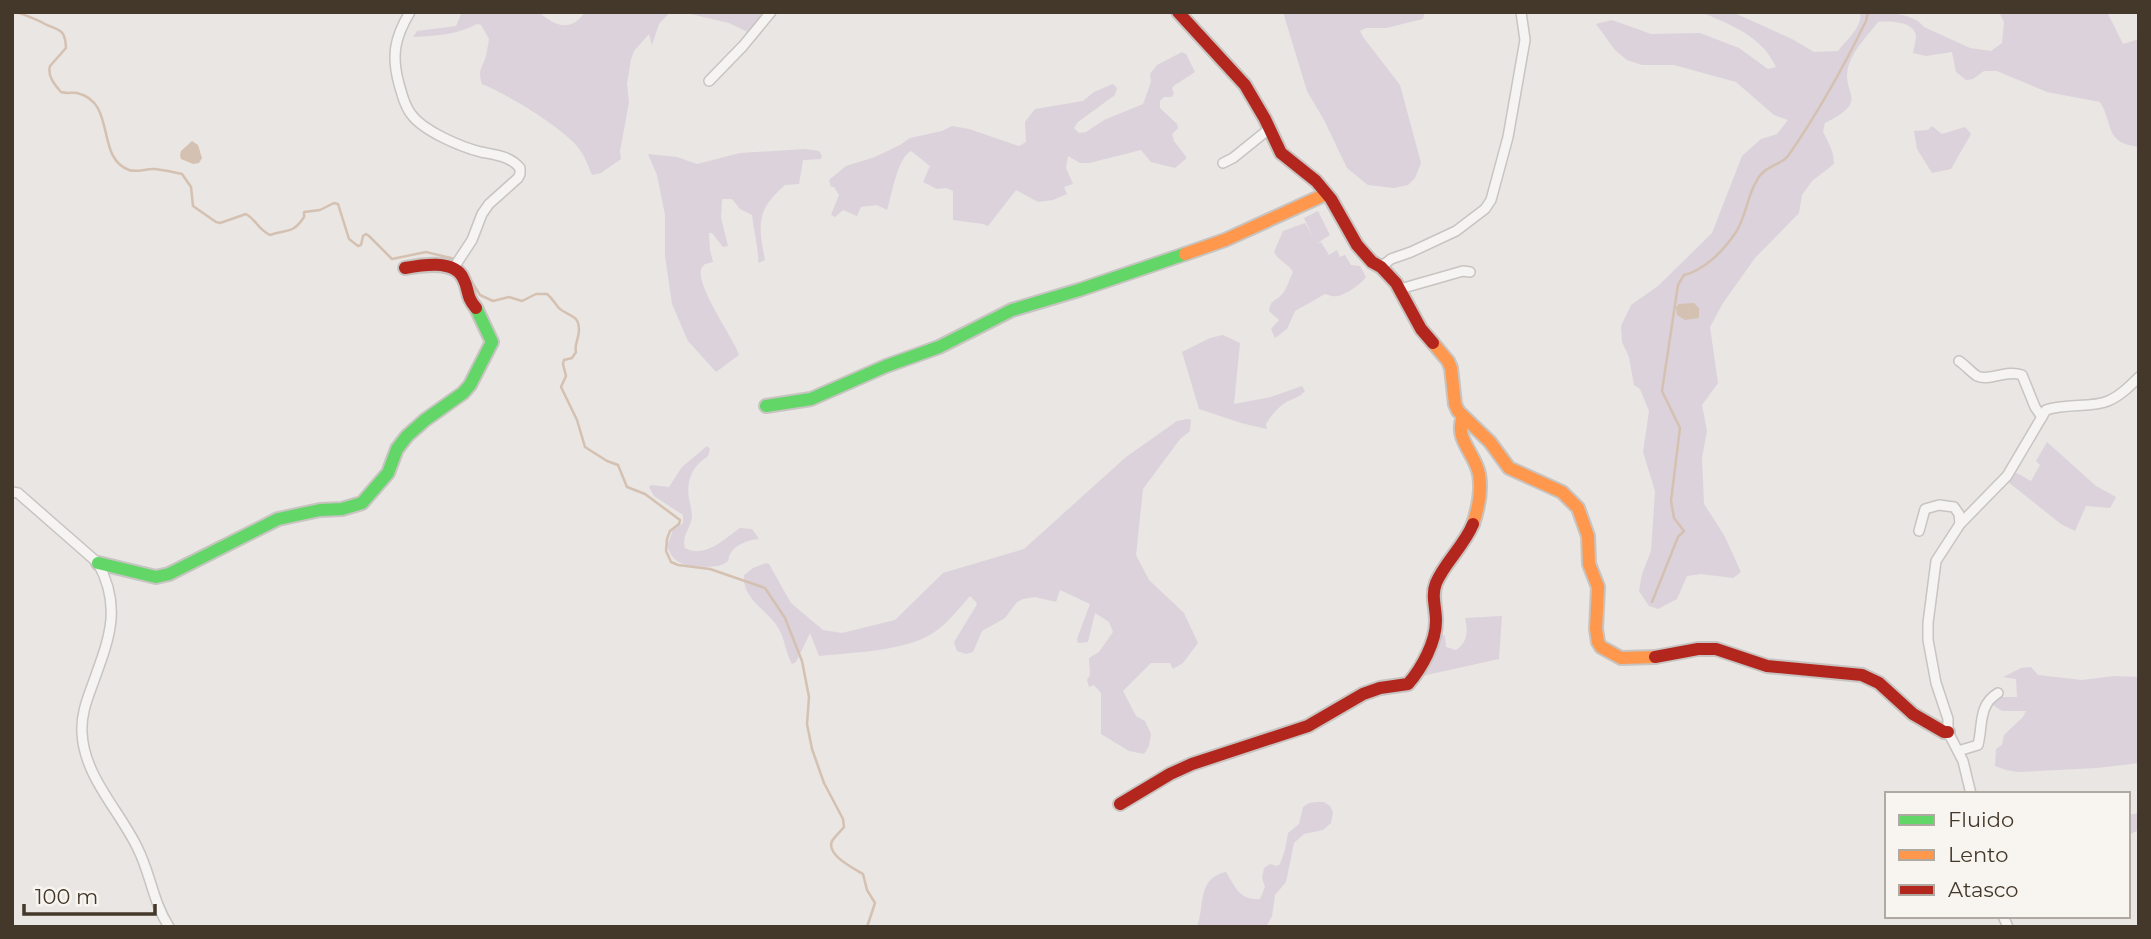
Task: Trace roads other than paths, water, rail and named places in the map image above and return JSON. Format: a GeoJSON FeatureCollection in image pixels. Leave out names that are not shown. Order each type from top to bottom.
{"type":"FeatureCollection","features":[{"type":"Feature","properties":{"kind":"street"},"geometry":{"type":"LineString","coordinates":[[410,12],[395,43],[395,67],[409,112],[419,123],[437,133],[471,149],[507,158],[520,168],[518,178],[494,199],[482,214],[472,240],[457,263]]}},
{"type":"Feature","properties":{"kind":"street"},"geometry":{"type":"LineString","coordinates":[[709,81],[771,12]]}},
{"type":"Feature","properties":{"kind":"street"},"geometry":{"type":"LineString","coordinates":[[1178,12],[1245,85],[1281,153],[1316,181],[1357,245],[1400,289],[1421,329],[1448,361],[1455,404],[1463,417],[1490,442],[1509,468],[1562,492],[1578,508],[1588,536],[1589,564],[1598,587],[1598,642],[1606,652],[1621,658],[1656,657],[1698,649],[1716,649],[1768,666],[1862,675],[1879,683],[1913,714],[1948,732]]}},
{"type":"Feature","properties":{"kind":"street"},"geometry":{"type":"LineString","coordinates":[[1381,267],[1391,259],[1456,231],[1485,209],[1491,200],[1508,137],[1525,40],[1522,14]]}},
{"type":"Feature","properties":{"kind":"street"},"geometry":{"type":"LineString","coordinates":[[1223,163],[1269,129]]}},
{"type":"Feature","properties":{"kind":"street"},"geometry":{"type":"LineString","coordinates":[[766,406],[811,399],[886,366],[939,347],[1012,310],[1224,240],[1326,194]]}},
{"type":"Feature","properties":{"kind":"street"},"geometry":{"type":"LineString","coordinates":[[405,268],[457,263]]}},
{"type":"Feature","properties":{"kind":"street"},"geometry":{"type":"LineString","coordinates":[[98,563],[156,577],[169,574],[278,519],[320,510],[342,509],[368,499],[388,472],[397,449],[407,436],[463,393],[480,370],[491,347],[487,328],[478,310],[468,299],[457,263]]}},
{"type":"Feature","properties":{"kind":"street"},"geometry":{"type":"LineString","coordinates":[[1400,289],[1463,271],[1470,272]]}},
{"type":"Feature","properties":{"kind":"street"},"geometry":{"type":"LineString","coordinates":[[1959,360],[1981,378],[2010,373],[2022,375],[2042,417]]}},
{"type":"Feature","properties":{"kind":"street"},"geometry":{"type":"LineString","coordinates":[[1971,792],[1968,777],[1948,732],[1948,719],[1936,683],[1928,640],[1936,561],[1960,524],[2007,476],[2046,410],[2105,403],[2119,395],[2139,377]]}},
{"type":"Feature","properties":{"kind":"street"},"geometry":{"type":"LineString","coordinates":[[1120,804],[1192,764],[1291,733],[1363,694],[1380,688],[1408,684],[1411,681],[1432,641],[1436,619],[1433,591],[1437,581],[1462,546],[1476,519],[1480,472],[1474,456],[1462,439],[1460,425],[1463,417]]}},
{"type":"Feature","properties":{"kind":"street"},"geometry":{"type":"LineString","coordinates":[[12,492],[24,498],[98,563],[105,576],[112,612],[106,649],[83,711],[85,753],[99,785],[138,849],[159,910],[169,927]]}},
{"type":"Feature","properties":{"kind":"street"},"geometry":{"type":"LineString","coordinates":[[1919,531],[1925,509],[1939,505],[1958,510],[1960,524]]}},
{"type":"Feature","properties":{"kind":"street"},"geometry":{"type":"LineString","coordinates":[[1958,751],[1978,745],[1985,705],[1998,693]]}},
{"type":"Feature","properties":{"kind":"waterway"},"geometry":{"type":"LineString","coordinates":[[17,12],[63,33],[66,48],[50,66],[51,77],[61,92],[77,93],[89,98],[97,107],[112,154],[119,164],[132,171],[155,169],[182,174],[191,187],[193,206],[216,222],[246,214],[270,235],[293,229],[304,217],[304,212],[320,210],[334,203],[338,204],[349,239],[358,246],[366,234],[392,259],[426,252],[455,259]]}},
{"type":"Feature","properties":{"kind":"waterway"},"geometry":{"type":"LineString","coordinates":[[1652,602],[1678,537],[1684,531],[1674,518],[1671,501],[1680,428],[1662,391],[1678,285],[1684,275],[1699,269],[1713,258],[1736,232],[1759,176],[1785,159],[1799,140],[1839,73],[1868,12]]}},
{"type":"Feature","properties":{"kind":"waterway"},"geometry":{"type":"LineString","coordinates":[[460,263],[480,295],[493,301],[509,297],[522,301],[536,294],[547,294],[561,310],[575,318],[579,330],[576,352],[572,358],[564,360],[566,376],[561,387],[577,420],[585,447],[618,465],[627,487],[645,494],[680,520],[667,539],[666,551],[671,562],[710,569],[765,588],[785,618],[802,661],[809,697],[807,724],[812,749],[824,783],[843,819],[844,827],[831,846],[837,856],[863,874],[867,890],[875,903],[867,927]]}}]}
